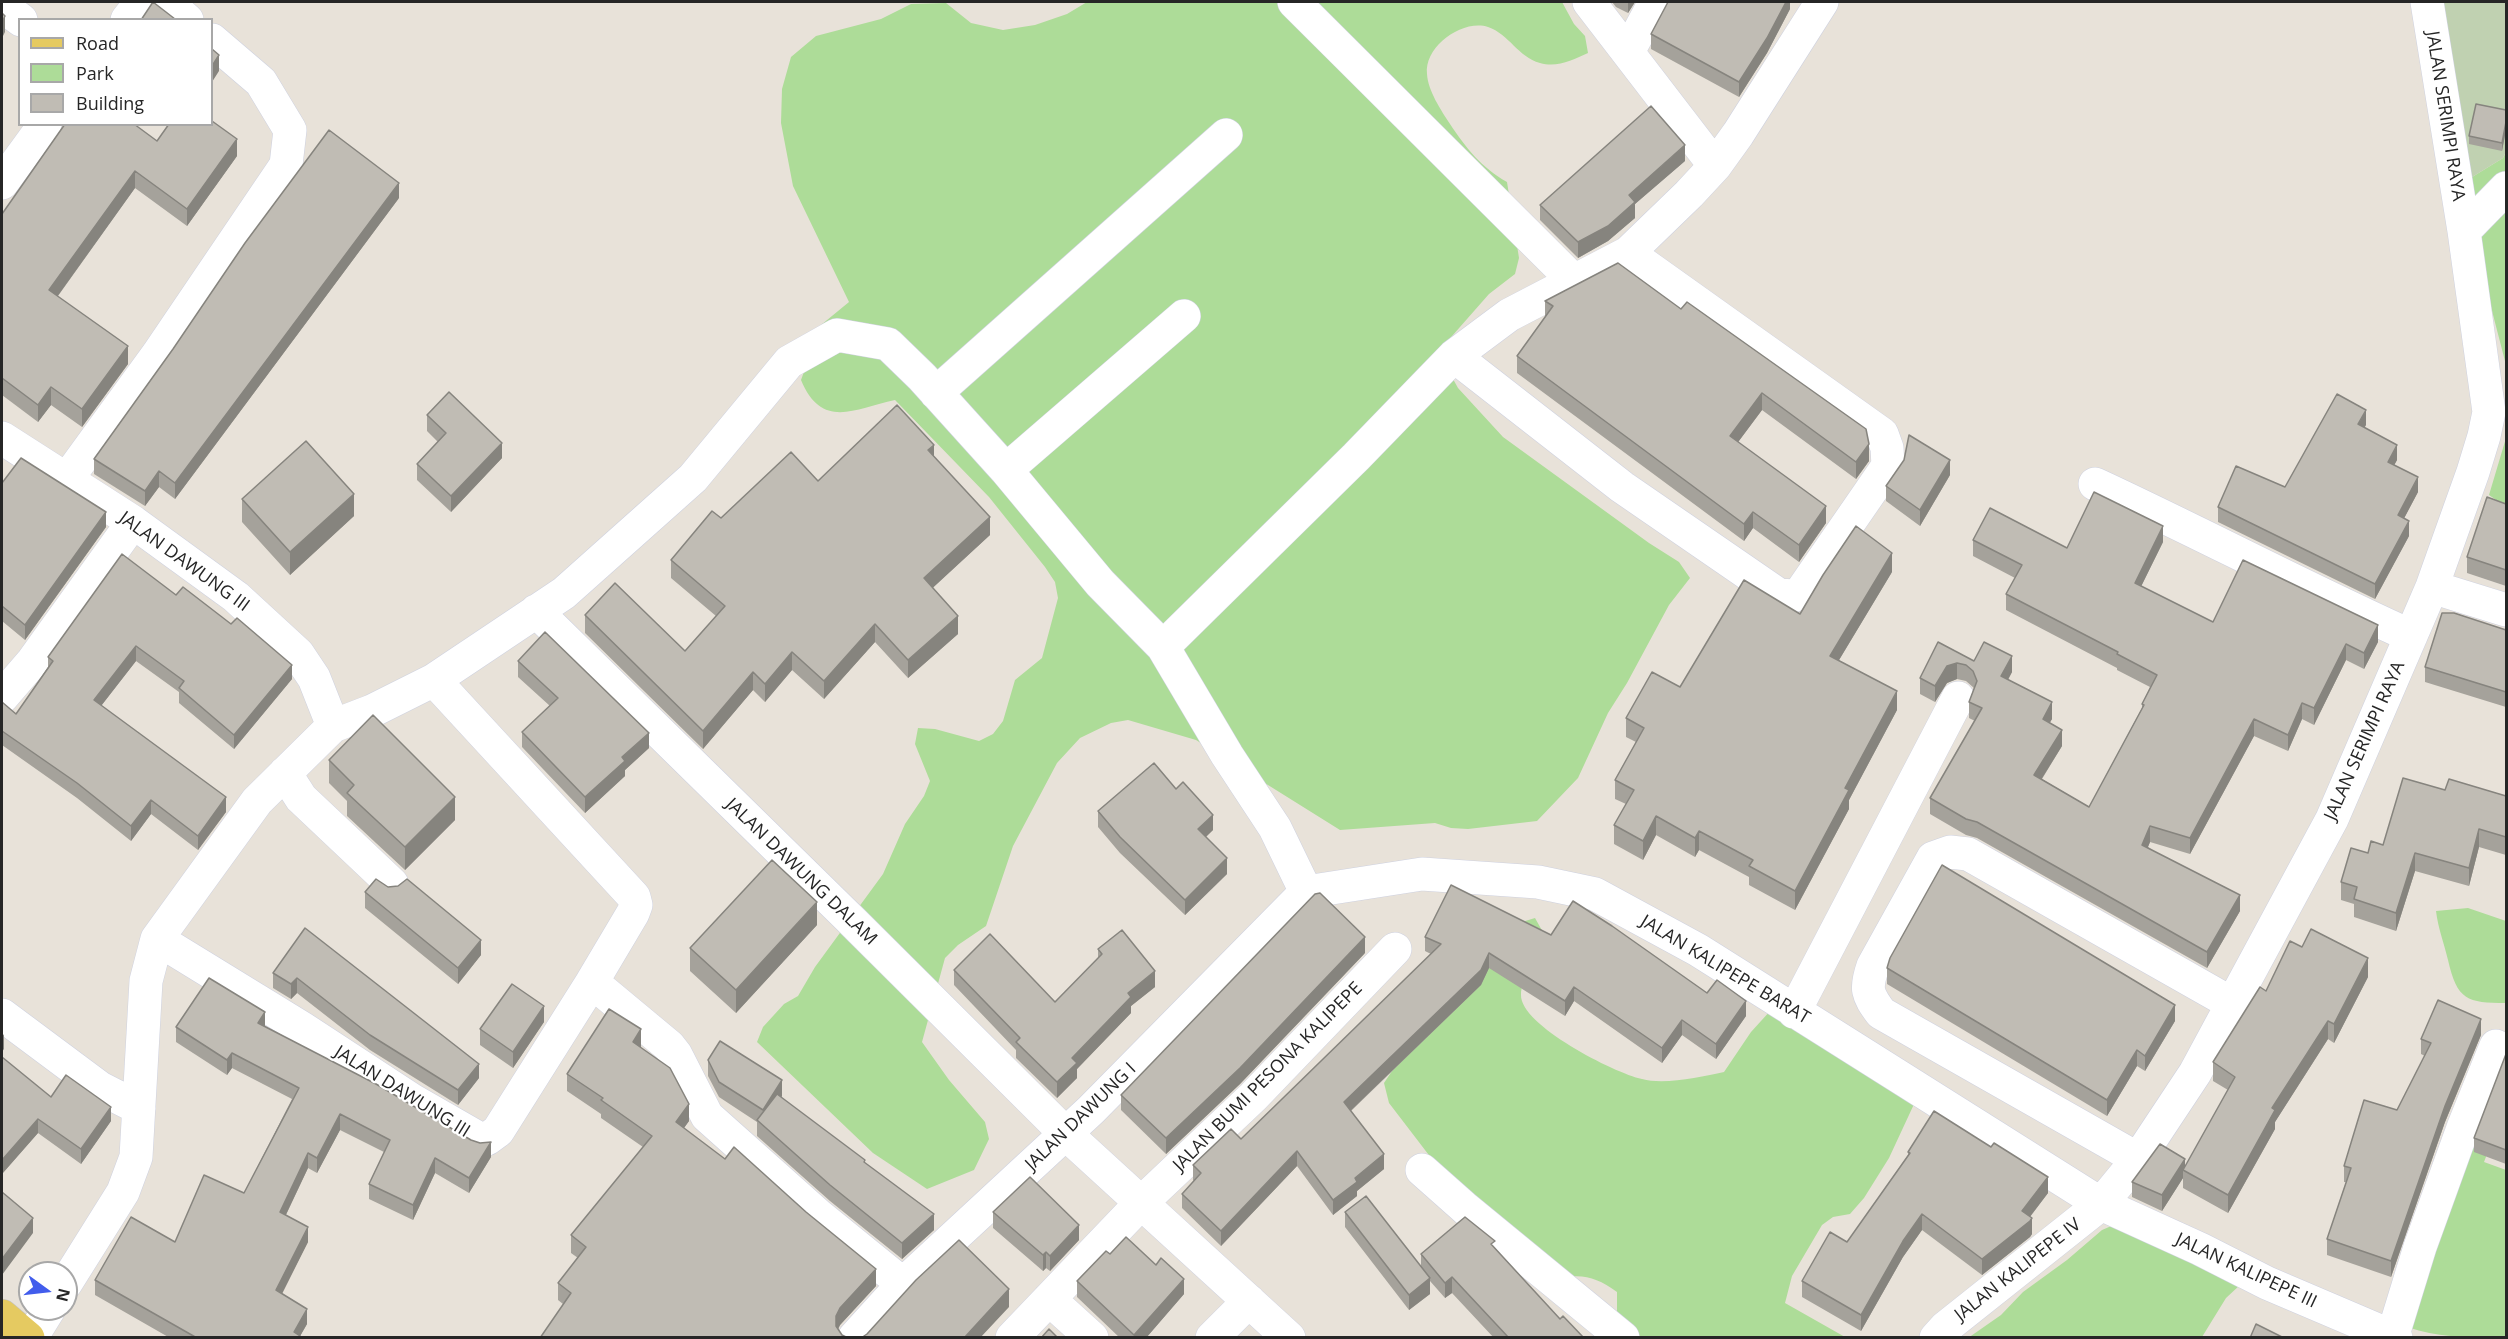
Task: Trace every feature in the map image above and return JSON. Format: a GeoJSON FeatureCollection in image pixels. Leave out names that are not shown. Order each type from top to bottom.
{"type":"FeatureCollection","features":[{"type":"Feature","properties":{"kind":"main road"},"geometry":{"type":"LineString","coordinates":[[2,1316],[29,1338]]}},
{"type":"Feature","properties":{"kind":"street"},"geometry":{"type":"LineString","coordinates":[[129,18],[141,2]]}},
{"type":"Feature","properties":{"kind":"street"},"geometry":{"type":"LineString","coordinates":[[166,2],[185,18]]}},
{"type":"Feature","properties":{"kind":"street"},"geometry":{"type":"LineString","coordinates":[[1294,2],[1574,281]]}},
{"type":"Feature","properties":{"kind":"street"},"geometry":{"type":"LineString","coordinates":[[1589,2],[1715,166]]}},
{"type":"Feature","properties":{"kind":"street"},"geometry":{"type":"LineString","coordinates":[[1628,52],[1655,2]]}},
{"type":"Feature","properties":{"kind":"street"},"geometry":{"type":"LineString","coordinates":[[1163,647],[1356,457],[1454,356],[1509,315],[1628,253],[1689,194],[1715,166],[1768,90],[1822,2]]}},
{"type":"Feature","properties":{"kind":"street","name":"JALAN SERIMPI RAYA"},"geometry":{"type":"LineString","coordinates":[[2101,1204],[2138,1159],[2195,1073],[2332,819],[2432,587],[2473,472],[2489,412],[2464,231],[2427,2]]}},
{"type":"Feature","properties":{"kind":"street"},"geometry":{"type":"LineString","coordinates":[[2,6],[18,18]]}},
{"type":"Feature","properties":{"kind":"street"},"geometry":{"type":"LineString","coordinates":[[67,479],[158,354],[286,165],[290,130],[261,82],[213,41]]}},
{"type":"Feature","properties":{"kind":"street"},"geometry":{"type":"LineString","coordinates":[[2,183],[44,126]]}},
{"type":"Feature","properties":{"kind":"street"},"geometry":{"type":"LineString","coordinates":[[936,393],[1226,135]]}},
{"type":"Feature","properties":{"kind":"street","name":"JALAN SERIMPI RAYA"},"geometry":{"type":"LineString","coordinates":[[2464,231],[2506,188]]}},
{"type":"Feature","properties":{"kind":"street"},"geometry":{"type":"LineString","coordinates":[[1454,356],[1622,487],[1779,595],[1793,596],[1801,592],[1888,466],[1887,448],[1882,434],[1628,253]]}},
{"type":"Feature","properties":{"kind":"street"},"geometry":{"type":"LineString","coordinates":[[1006,470],[1184,316]]}},
{"type":"Feature","properties":{"kind":"street"},"geometry":{"type":"LineString","coordinates":[[78,1265],[123,1192],[136,1157],[146,981],[157,939],[257,801],[333,726],[372,711],[434,680],[564,593],[693,478],[789,362],[837,335],[888,344],[1006,470],[1100,583],[1163,647],[1227,755],[1275,828],[1306,892]]}},
{"type":"Feature","properties":{"kind":"street","name":"JALAN DAWUNG III"},"geometry":{"type":"LineString","coordinates":[[2,438],[133,522],[236,597],[298,654],[314,678],[333,726]]}},
{"type":"Feature","properties":{"kind":"street"},"geometry":{"type":"LineString","coordinates":[[2095,484],[2205,535],[2324,597],[2411,636]]}},
{"type":"Feature","properties":{"kind":"street"},"geometry":{"type":"LineString","coordinates":[[2,697],[33,661],[133,522]]}},
{"type":"Feature","properties":{"kind":"street"},"geometry":{"type":"LineString","coordinates":[[2432,587],[2506,610]]}},
{"type":"Feature","properties":{"kind":"street","name":"JALAN DAWUNG DALAM"},"geometry":{"type":"LineString","coordinates":[[536,611],[1066,1134]]}},
{"type":"Feature","properties":{"kind":"street"},"geometry":{"type":"LineString","coordinates":[[434,680],[634,897],[636,905],[633,913],[592,982],[669,1046],[676,1055],[707,1116],[818,1215],[903,1284]]}},
{"type":"Feature","properties":{"kind":"street"},"geometry":{"type":"LineString","coordinates":[[1794,1012],[1958,698]]}},
{"type":"Feature","properties":{"kind":"street"},"geometry":{"type":"LineString","coordinates":[[285,773],[301,798],[392,884]]}},
{"type":"Feature","properties":{"kind":"street"},"geometry":{"type":"LineString","coordinates":[[2138,1159],[1881,1013],[1869,996],[1867,981],[1872,966],[1933,858],[1950,852],[1968,854],[2231,1003]]}},
{"type":"Feature","properties":{"kind":"street","name":"JALAN KALIPEPE BARAT"},"geometry":{"type":"LineString","coordinates":[[1306,892],[1422,874],[1538,882],[1595,894],[1698,950],[2101,1204]]}},
{"type":"Feature","properties":{"kind":"street","name":"JALAN DAWUNG I"},"geometry":{"type":"LineString","coordinates":[[854,1338],[903,1284],[1066,1134],[1306,892]]}},
{"type":"Feature","properties":{"kind":"street","name":"JALAN DAWUNG III"},"geometry":{"type":"LineString","coordinates":[[157,939],[412,1100],[480,1139],[487,1139],[498,1131],[592,982]]}},
{"type":"Feature","properties":{"kind":"street","name":"JALAN BUMI PESONA KALIPEPE"},"geometry":{"type":"LineString","coordinates":[[1012,1338],[1141,1203],[1253,1097],[1395,949]]}},
{"type":"Feature","properties":{"kind":"street"},"geometry":{"type":"LineString","coordinates":[[2,1015],[100,1088],[140,1108]]}},
{"type":"Feature","properties":{"kind":"street","name":"JALAN KALIPEPE III"},"geometry":{"type":"LineString","coordinates":[[2101,1204],[2200,1249],[2267,1283],[2393,1337],[2420,1247],[2463,1128],[2496,1046]]}},
{"type":"Feature","properties":{"kind":"street"},"geometry":{"type":"LineString","coordinates":[[1066,1134],[1289,1338]]}},
{"type":"Feature","properties":{"kind":"street"},"geometry":{"type":"LineString","coordinates":[[1422,1170],[1623,1338]]}},
{"type":"Feature","properties":{"kind":"street","name":"JALAN KALIPEPE IV"},"geometry":{"type":"LineString","coordinates":[[1936,1338],[1945,1328],[2101,1204]]}},
{"type":"Feature","properties":{"kind":"street"},"geometry":{"type":"LineString","coordinates":[[1049,1299],[1092,1338]]}},
{"type":"Feature","properties":{"kind":"street"},"geometry":{"type":"LineString","coordinates":[[1212,1338],[1249,1301]]}},
{"type":"Feature","properties":{"kind":"street"},"geometry":{"type":"LineString","coordinates":[[29,1338],[41,1321]]}},
{"type":"Feature","properties":{"kind":"green space"},"geometry":{"type":"Polygon","coordinates":[[[1087,2],[1562,2],[1574,24],[1585,36],[1588,53],[1571,61],[1546,64],[1532,60],[1495,30],[1478,26],[1467,27],[1447,37],[1438,45],[1428,64],[1427,74],[1430,87],[1450,124],[1475,156],[1489,170],[1507,182],[1519,258],[1515,274],[1489,294],[1438,352],[1458,388],[1503,437],[1649,543],[1679,562],[1690,578],[1669,605],[1608,713],[1578,778],[1537,821],[1468,829],[1451,828],[1435,823],[1340,830],[1196,740],[1128,720],[1111,723],[1080,738],[1057,763],[1013,846],[986,926],[958,945],[945,958],[922,1042],[949,1080],[985,1122],[989,1139],[974,1170],[927,1189],[873,1153],[757,1042],[763,1027],[784,1004],[798,996],[815,967],[883,874],[905,824],[924,796],[930,781],[915,744],[918,728],[935,729],[979,741],[993,734],[1003,721],[1015,680],[1042,658],[1058,598],[1055,582],[1045,567],[989,497],[895,400],[840,412],[829,411],[809,396],[801,380],[821,325],[849,302],[793,186],[781,123],[782,89],[791,57],[816,36],[881,19],[911,4],[946,3],[971,23],[1003,30],[1035,25],[1067,14],[1087,2]]]}},
{"type":"Feature","properties":{"kind":"green space"},"geometry":{"type":"Polygon","coordinates":[[[2433,2],[2506,2],[2506,152],[2503,158],[2464,182],[2433,2]]]}},
{"type":"Feature","properties":{"kind":"green space"},"geometry":{"type":"Polygon","coordinates":[[[2506,152],[2506,365],[2464,182],[2503,158],[2506,152]]]}},
{"type":"Feature","properties":{"kind":"green space"},"geometry":{"type":"Polygon","coordinates":[[[2506,438],[2506,507],[2489,495],[2506,438]]]}},
{"type":"Feature","properties":{"kind":"green space"},"geometry":{"type":"Polygon","coordinates":[[[2468,908],[2506,921],[2506,1003],[2473,1000],[2460,991],[2455,984],[2436,911],[2468,908]]]}},
{"type":"Feature","properties":{"kind":"green space"},"geometry":{"type":"Polygon","coordinates":[[[1535,918],[1544,934],[1522,988],[1521,995],[1525,1007],[1551,1033],[1611,1068],[1651,1081],[1683,1080],[1724,1072],[1751,1032],[1771,1010],[1915,1102],[1889,1158],[1864,1198],[1850,1214],[1833,1217],[1822,1225],[1792,1276],[1785,1303],[1845,1337],[1621,1338],[1617,1317],[1617,1292],[1588,1278],[1574,1276],[1557,1279],[1461,1197],[1389,1103],[1384,1083],[1394,1068],[1522,922],[1535,918]]]}},
{"type":"Feature","properties":{"kind":"green space"},"geometry":{"type":"Polygon","coordinates":[[[2496,1131],[2484,1162],[2506,1170],[2506,1337],[2464,1337],[2437,1334],[2397,1323],[2468,1139],[2496,1131]]]}},
{"type":"Feature","properties":{"kind":"green space"},"geometry":{"type":"Polygon","coordinates":[[[2123,1221],[2240,1285],[2226,1298],[2202,1337],[1968,1338],[2001,1315],[2023,1292],[2067,1260],[2102,1230],[2123,1221]]]}},
{"type":"Feature","properties":{"kind":"building"},"geometry":{"type":"Polygon","coordinates":[[[153,2],[174,18],[142,18],[153,2]]]}},
{"type":"Feature","properties":{"kind":"building"},"geometry":{"type":"Polygon","coordinates":[[[1668,2],[1786,2],[1767,38],[1739,82],[1651,34],[1668,2]]]}},
{"type":"Feature","properties":{"kind":"building"},"geometry":{"type":"Polygon","coordinates":[[[213,50],[219,55],[213,64],[213,50]]]}},
{"type":"Feature","properties":{"kind":"building"},"geometry":{"type":"Polygon","coordinates":[[[2476,104],[2506,110],[2502,143],[2469,136],[2476,104]]]}},
{"type":"Feature","properties":{"kind":"building"},"geometry":{"type":"Polygon","coordinates":[[[1651,106],[1685,145],[1629,195],[1635,202],[1608,226],[1578,242],[1540,205],[1651,106]]]}},
{"type":"Feature","properties":{"kind":"building"},"geometry":{"type":"Polygon","coordinates":[[[213,122],[237,139],[187,209],[135,171],[49,290],[128,346],[82,409],[51,387],[38,405],[2,378],[2,214],[64,126],[137,126],[157,141],[168,126],[213,126],[213,122]]]}},
{"type":"Feature","properties":{"kind":"building"},"geometry":{"type":"Polygon","coordinates":[[[329,130],[399,183],[175,483],[159,471],[145,491],[94,459],[245,243],[329,130]]]}},
{"type":"Feature","properties":{"kind":"building"},"geometry":{"type":"Polygon","coordinates":[[[1618,263],[1681,309],[1687,302],[1866,429],[1869,444],[1856,462],[1762,393],[1730,436],[1826,506],[1799,545],[1753,512],[1744,524],[1517,356],[1553,306],[1545,301],[1618,263]]]}},
{"type":"Feature","properties":{"kind":"building"},"geometry":{"type":"Polygon","coordinates":[[[449,392],[502,443],[451,496],[417,464],[446,433],[427,415],[449,392]]]}},
{"type":"Feature","properties":{"kind":"building"},"geometry":{"type":"Polygon","coordinates":[[[2337,394],[2366,410],[2358,424],[2397,445],[2388,462],[2418,477],[2398,515],[2409,521],[2375,584],[2218,507],[2236,466],[2285,487],[2337,394]]]}},
{"type":"Feature","properties":{"kind":"building"},"geometry":{"type":"Polygon","coordinates":[[[897,405],[934,445],[928,450],[990,517],[924,578],[958,616],[908,660],[875,624],[824,681],[792,652],[765,684],[753,672],[703,731],[585,615],[615,583],[685,651],[725,606],[671,560],[712,511],[721,518],[791,452],[818,481],[897,405]]]}},
{"type":"Feature","properties":{"kind":"building"},"geometry":{"type":"Polygon","coordinates":[[[1909,435],[1950,460],[1920,510],[1886,486],[1904,460],[1909,435]]]}},
{"type":"Feature","properties":{"kind":"building"},"geometry":{"type":"Polygon","coordinates":[[[306,441],[354,494],[290,552],[242,499],[306,441]]]}},
{"type":"Feature","properties":{"kind":"building"},"geometry":{"type":"Polygon","coordinates":[[[21,458],[106,512],[25,625],[2,606],[2,483],[21,458]]]}},
{"type":"Feature","properties":{"kind":"building"},"geometry":{"type":"Polygon","coordinates":[[[2094,492],[2163,526],[2135,583],[2213,622],[2243,560],[2378,625],[2364,653],[2346,644],[2314,708],[2302,703],[2288,735],[2254,719],[2190,838],[2150,826],[2142,845],[2240,895],[2207,952],[1977,822],[1966,819],[1930,798],[1982,708],[1969,702],[1977,681],[1973,671],[1966,665],[1957,663],[1947,666],[1935,686],[1920,678],[1938,642],[1974,661],[1984,642],[2012,656],[2001,676],[2052,702],[2043,719],[2062,730],[2034,775],[2089,807],[2144,705],[2142,704],[2157,675],[2117,654],[2118,652],[2006,594],[2022,565],[1973,540],[1990,508],[2067,548],[2094,492]]]}},
{"type":"Feature","properties":{"kind":"building"},"geometry":{"type":"Polygon","coordinates":[[[2487,497],[2506,504],[2506,570],[2467,557],[2487,497]]]}},
{"type":"Feature","properties":{"kind":"building"},"geometry":{"type":"Polygon","coordinates":[[[1856,526],[1892,553],[1830,656],[1897,691],[1845,788],[1849,790],[1795,891],[1749,866],[1753,860],[1699,831],[1695,838],[1656,816],[1643,841],[1614,825],[1634,790],[1615,780],[1644,728],[1626,718],[1652,672],[1680,687],[1744,580],[1800,614],[1856,526]]]}},
{"type":"Feature","properties":{"kind":"building"},"geometry":{"type":"Polygon","coordinates":[[[122,554],[176,595],[183,587],[231,624],[237,618],[292,665],[234,735],[179,688],[184,681],[136,646],[94,700],[226,797],[198,836],[151,800],[131,826],[77,783],[2,731],[2,702],[16,714],[53,661],[48,657],[122,554]]]}},
{"type":"Feature","properties":{"kind":"building"},"geometry":{"type":"Polygon","coordinates":[[[2442,613],[2454,613],[2506,630],[2506,692],[2425,667],[2442,613]]]}},
{"type":"Feature","properties":{"kind":"building"},"geometry":{"type":"Polygon","coordinates":[[[545,632],[649,733],[622,757],[625,761],[585,797],[522,732],[558,698],[518,661],[545,632]]]}},
{"type":"Feature","properties":{"kind":"building"},"geometry":{"type":"Polygon","coordinates":[[[373,715],[455,797],[405,847],[347,793],[354,785],[329,760],[373,715]]]}},
{"type":"Feature","properties":{"kind":"building"},"geometry":{"type":"Polygon","coordinates":[[[1154,763],[1176,789],[1183,782],[1213,815],[1198,829],[1227,858],[1185,900],[1120,837],[1098,811],[1154,763]]]}},
{"type":"Feature","properties":{"kind":"building"},"geometry":{"type":"Polygon","coordinates":[[[2403,778],[2445,790],[2449,779],[2506,796],[2506,837],[2479,829],[2469,868],[2415,853],[2396,913],[2354,899],[2357,887],[2341,882],[2351,848],[2368,853],[2371,841],[2383,845],[2403,778]]]}},
{"type":"Feature","properties":{"kind":"building"},"geometry":{"type":"Polygon","coordinates":[[[772,860],[817,902],[736,990],[690,948],[772,860]]]}},
{"type":"Feature","properties":{"kind":"building"},"geometry":{"type":"Polygon","coordinates":[[[1942,865],[2175,1005],[2145,1056],[2137,1050],[2107,1100],[1887,968],[1890,958],[1942,865]]]}},
{"type":"Feature","properties":{"kind":"building"},"geometry":{"type":"Polygon","coordinates":[[[376,879],[388,887],[398,886],[407,879],[481,940],[458,968],[365,892],[376,879]]]}},
{"type":"Feature","properties":{"kind":"building"},"geometry":{"type":"Polygon","coordinates":[[[1451,885],[1551,935],[1573,901],[1707,993],[1717,980],[1746,1001],[1716,1044],[1682,1020],[1662,1048],[1574,987],[1565,1001],[1489,953],[1481,970],[1344,1102],[1384,1154],[1355,1178],[1357,1182],[1333,1200],[1297,1151],[1221,1231],[1182,1194],[1201,1173],[1193,1165],[1231,1129],[1241,1139],[1441,944],[1425,937],[1451,885]]]}},
{"type":"Feature","properties":{"kind":"building"},"geometry":{"type":"Polygon","coordinates":[[[1320,893],[1365,937],[1240,1068],[1166,1138],[1121,1095],[1315,894],[1320,893]]]}},
{"type":"Feature","properties":{"kind":"building"},"geometry":{"type":"Polygon","coordinates":[[[305,928],[479,1064],[458,1090],[370,1035],[297,978],[291,984],[273,973],[305,928]]]}},
{"type":"Feature","properties":{"kind":"building"},"geometry":{"type":"Polygon","coordinates":[[[2311,929],[2368,958],[2334,1024],[2328,1021],[2272,1108],[2275,1110],[2228,1195],[2183,1170],[2235,1077],[2213,1062],[2260,987],[2266,991],[2290,941],[2302,947],[2311,929]]]}},
{"type":"Feature","properties":{"kind":"building"},"geometry":{"type":"Polygon","coordinates":[[[1122,930],[1155,971],[1128,993],[1131,997],[1072,1058],[1077,1063],[1057,1082],[1016,1042],[1020,1038],[954,970],[990,934],[1055,1002],[1102,954],[1098,949],[1122,930]]]}},
{"type":"Feature","properties":{"kind":"building"},"geometry":{"type":"Polygon","coordinates":[[[209,978],[265,1012],[258,1023],[376,1084],[471,1140],[480,1143],[491,1142],[469,1178],[435,1158],[413,1205],[369,1184],[390,1140],[340,1114],[317,1158],[308,1153],[280,1212],[308,1227],[276,1290],[307,1309],[294,1332],[303,1338],[197,1338],[95,1280],[131,1217],[175,1242],[204,1175],[244,1193],[299,1088],[232,1053],[227,1060],[176,1027],[209,978]]]}},
{"type":"Feature","properties":{"kind":"building"},"geometry":{"type":"Polygon","coordinates":[[[512,984],[544,1006],[513,1052],[480,1029],[512,984]]]}},
{"type":"Feature","properties":{"kind":"building"},"geometry":{"type":"Polygon","coordinates":[[[2438,1000],[2481,1019],[2445,1106],[2391,1261],[2327,1239],[2351,1168],[2344,1166],[2364,1100],[2397,1110],[2431,1043],[2421,1039],[2438,1000]]]}},
{"type":"Feature","properties":{"kind":"building"},"geometry":{"type":"Polygon","coordinates":[[[609,1009],[641,1029],[633,1042],[670,1068],[689,1104],[676,1122],[725,1159],[734,1147],[806,1212],[876,1269],[840,1308],[836,1316],[836,1326],[842,1335],[848,1338],[540,1338],[571,1293],[558,1283],[586,1247],[571,1235],[652,1136],[601,1100],[603,1098],[567,1074],[609,1009]]]}},
{"type":"Feature","properties":{"kind":"building"},"geometry":{"type":"Polygon","coordinates":[[[720,1041],[782,1080],[763,1110],[719,1082],[708,1060],[720,1041]]]}},
{"type":"Feature","properties":{"kind":"building"},"geometry":{"type":"Polygon","coordinates":[[[2506,1054],[2506,1150],[2474,1138],[2506,1054]]]}},
{"type":"Feature","properties":{"kind":"building"},"geometry":{"type":"Polygon","coordinates":[[[2,1057],[51,1097],[66,1075],[111,1107],[81,1149],[38,1119],[2,1160],[2,1057]]]}},
{"type":"Feature","properties":{"kind":"building"},"geometry":{"type":"Polygon","coordinates":[[[777,1094],[934,1214],[902,1243],[830,1185],[757,1120],[777,1094]]]}},
{"type":"Feature","properties":{"kind":"building"},"geometry":{"type":"Polygon","coordinates":[[[1934,1111],[1991,1147],[1994,1143],[2048,1177],[2022,1211],[2032,1218],[2030,1221],[1982,1259],[1922,1214],[1903,1241],[1861,1315],[1802,1281],[1830,1232],[1847,1242],[1910,1153],[1908,1152],[1934,1111]]]}},
{"type":"Feature","properties":{"kind":"building"},"geometry":{"type":"Polygon","coordinates":[[[2160,1144],[2185,1159],[2162,1195],[2132,1182],[2160,1144]]]}},
{"type":"Feature","properties":{"kind":"building"},"geometry":{"type":"Polygon","coordinates":[[[1030,1177],[1079,1225],[1050,1256],[1046,1252],[1043,1255],[993,1212],[1030,1177]]]}},
{"type":"Feature","properties":{"kind":"building"},"geometry":{"type":"Polygon","coordinates":[[[2,1192],[33,1218],[2,1259],[2,1192]]]}},
{"type":"Feature","properties":{"kind":"building"},"geometry":{"type":"Polygon","coordinates":[[[1366,1196],[1430,1278],[1409,1295],[1345,1212],[1366,1196]]]}},
{"type":"Feature","properties":{"kind":"building"},"geometry":{"type":"Polygon","coordinates":[[[1465,1217],[1495,1241],[1491,1244],[1560,1319],[1563,1316],[1584,1338],[1509,1338],[1452,1277],[1445,1283],[1421,1254],[1465,1217]]]}},
{"type":"Feature","properties":{"kind":"building"},"geometry":{"type":"Polygon","coordinates":[[[1126,1237],[1156,1265],[1161,1258],[1184,1279],[1134,1335],[1077,1281],[1106,1251],[1110,1254],[1126,1237]]]}},
{"type":"Feature","properties":{"kind":"building"},"geometry":{"type":"Polygon","coordinates":[[[959,1240],[1009,1289],[964,1338],[861,1338],[916,1280],[959,1240]]]}},
{"type":"Feature","properties":{"kind":"building"},"geometry":{"type":"Polygon","coordinates":[[[2256,1324],[2284,1338],[2250,1338],[2256,1324]]]}},
{"type":"Feature","properties":{"kind":"building"},"geometry":{"type":"Polygon","coordinates":[[[1049,1329],[1058,1338],[1041,1338],[1049,1329]]]}}]}
